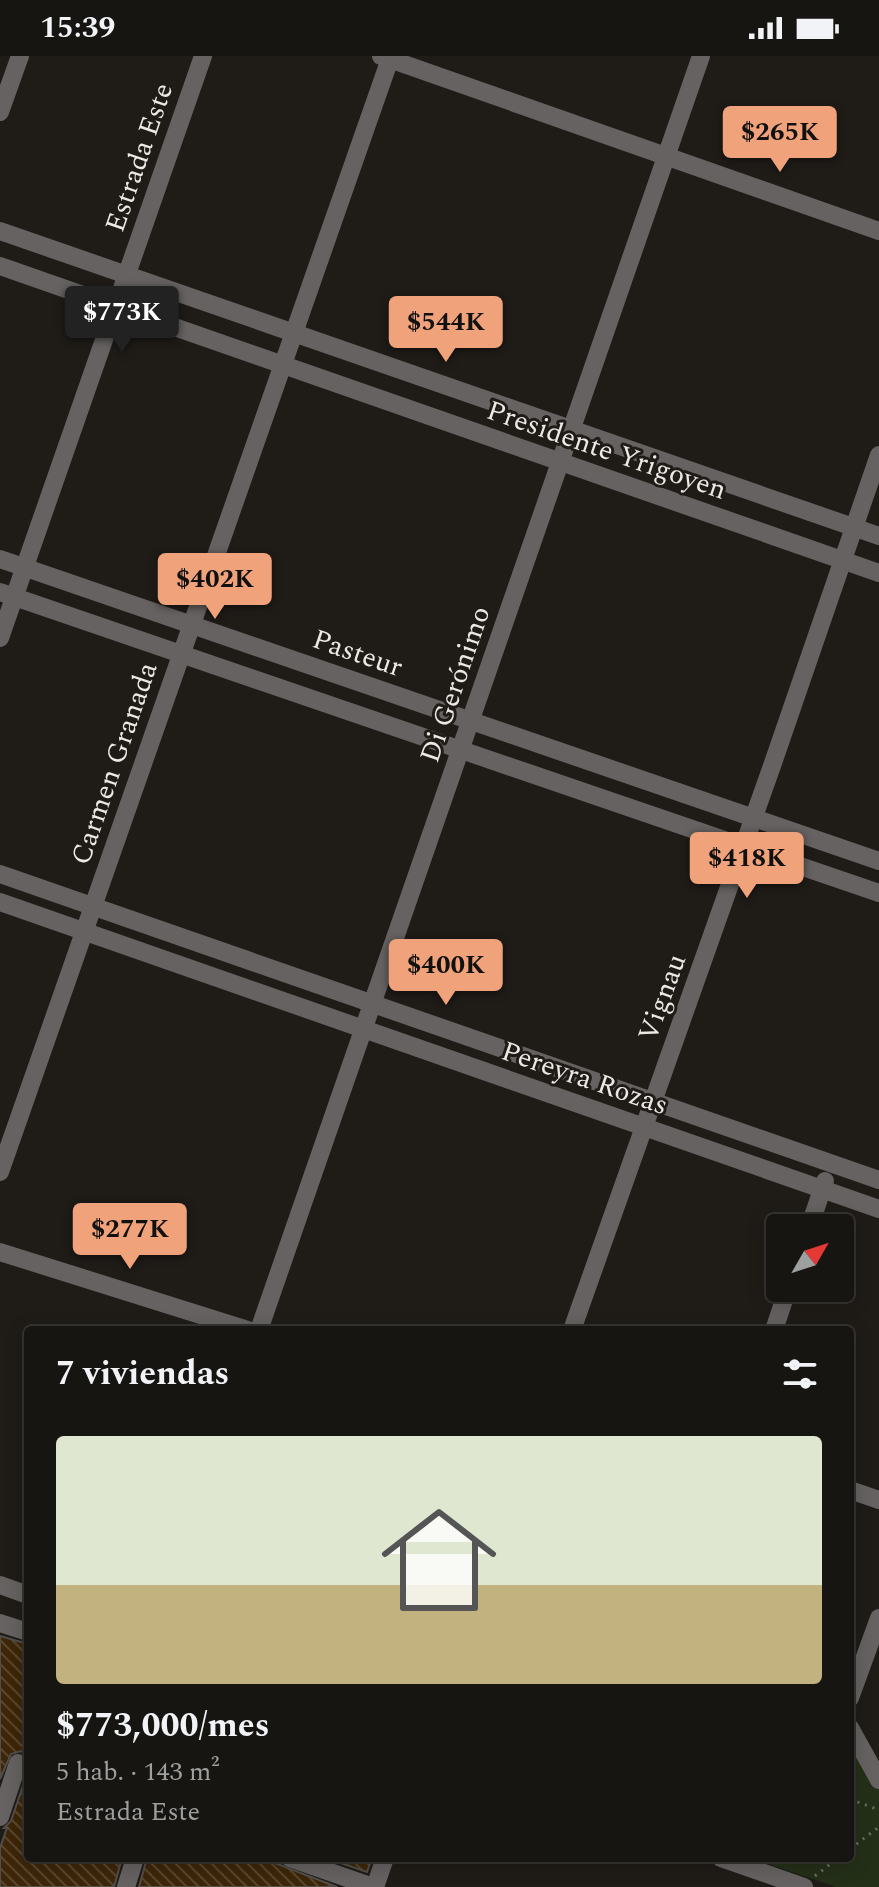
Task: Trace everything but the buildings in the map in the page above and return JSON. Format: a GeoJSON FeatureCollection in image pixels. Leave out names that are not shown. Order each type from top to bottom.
{"type":"FeatureCollection","features":[{"type":"Feature","properties":{"kind":"street"},"geometry":{"type":"LineString","coordinates":[[0,112],[20,56]]}},
{"type":"Feature","properties":{"kind":"street","name":"Estrada Este"},"geometry":{"type":"LineString","coordinates":[[0,638],[7,594],[25,568],[203,56]]}},
{"type":"Feature","properties":{"kind":"street","name":"Di Gerónimo"},"geometry":{"type":"LineString","coordinates":[[260,1326],[701,56]]}},
{"type":"Feature","properties":{"kind":"street"},"geometry":{"type":"LineString","coordinates":[[387,57],[879,231]]}},
{"type":"Feature","properties":{"kind":"street","name":"Carmen Granada"},"geometry":{"type":"LineString","coordinates":[[0,1172],[283,365],[387,57]]}},
{"type":"Feature","properties":{"kind":"street","name":"Presidente Yrigoyen"},"geometry":{"type":"LineString","coordinates":[[0,231],[879,536]]}},
{"type":"Feature","properties":{"kind":"street","name":"Presidente Yrigoyen"},"geometry":{"type":"LineString","coordinates":[[0,266],[879,573]]}},
{"type":"Feature","properties":{"kind":"street","name":"Vignau"},"geometry":{"type":"LineString","coordinates":[[573,1326],[879,455]]}},
{"type":"Feature","properties":{"kind":"street","name":"Pasteur"},"geometry":{"type":"LineString","coordinates":[[0,559],[879,861]]}},
{"type":"Feature","properties":{"kind":"street","name":"Pasteur"},"geometry":{"type":"LineString","coordinates":[[7,594],[879,893]]}},
{"type":"Feature","properties":{"kind":"street","name":"Pereyra Rozas"},"geometry":{"type":"LineString","coordinates":[[0,874],[879,1180]]}},
{"type":"Feature","properties":{"kind":"street","name":"Pereyra Rozas"},"geometry":{"type":"LineString","coordinates":[[0,902],[879,1209]]}},
{"type":"Feature","properties":{"kind":"street"},"geometry":{"type":"LineString","coordinates":[[814,1214],[832,1163]]}},
{"type":"Feature","properties":{"kind":"street"},"geometry":{"type":"LineString","coordinates":[[0,1252],[235,1326]]}},
{"type":"Feature","properties":{"kind":"street"},"geometry":{"type":"LineString","coordinates":[[775,1326],[783,1302]]}},
{"type":"Feature","properties":{"kind":"street"},"geometry":{"type":"LineString","coordinates":[[854,1491],[879,1500]]}},
{"type":"Feature","properties":{"kind":"street"},"geometry":{"type":"LineString","coordinates":[[0,1585],[24,1594]]}},
{"type":"Feature","properties":{"kind":"street"},"geometry":{"type":"LineString","coordinates":[[854,1687],[879,1618]]}},
{"type":"Feature","properties":{"kind":"street"},"geometry":{"type":"LineString","coordinates":[[0,1623],[24,1631]]}},
{"type":"Feature","properties":{"kind":"street"},"geometry":{"type":"LineString","coordinates":[[854,1735],[879,1780]]}},
{"type":"Feature","properties":{"kind":"street"},"geometry":{"type":"LineString","coordinates":[[0,1756],[23,1764],[0,1817]]}},
{"type":"Feature","properties":{"kind":"street"},"geometry":{"type":"LineString","coordinates":[[126,1887],[134,1862]]}},
{"type":"Feature","properties":{"kind":"street"},"geometry":{"type":"LineString","coordinates":[[302,1862],[374,1887],[383,1862]]}},
{"type":"Feature","properties":{"kind":"street"},"geometry":{"type":"LineString","coordinates":[[734,1862],[806,1885]]}},
{"type":"Feature","properties":{"kind":"path"},"geometry":{"type":"LineString","coordinates":[[854,1801],[879,1810]]}},
{"type":"Feature","properties":{"kind":"path"},"geometry":{"type":"LineString","coordinates":[[854,1846],[879,1827]]}},
{"type":"Feature","properties":{"kind":"path"},"geometry":{"type":"LineString","coordinates":[[806,1885],[833,1862]]}},
{"type":"Feature","properties":{"kind":"green space"},"geometry":{"type":"Polygon","coordinates":[[[854,1750],[879,1790],[879,1887],[836,1887],[763,1862],[854,1862],[854,1750]]]}}]}
